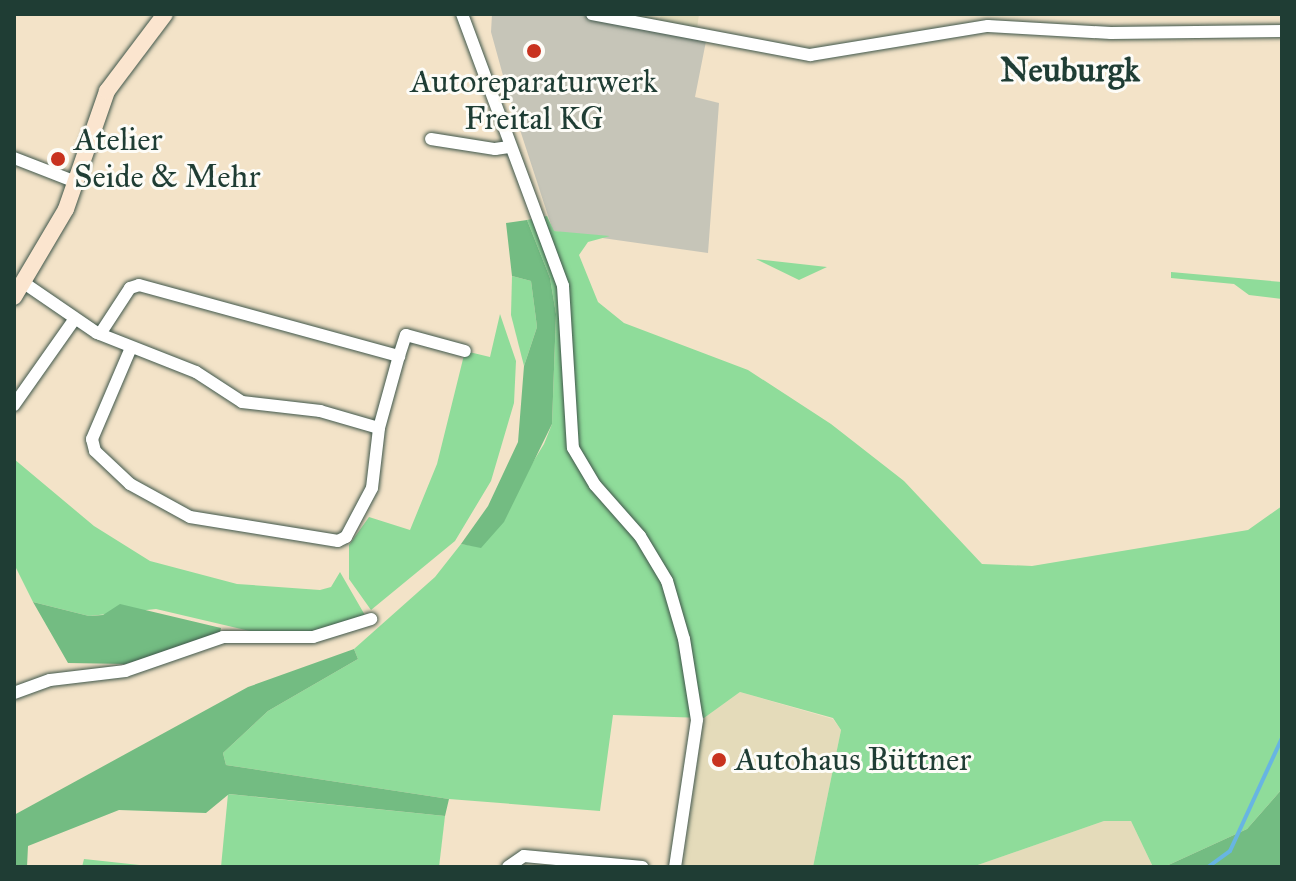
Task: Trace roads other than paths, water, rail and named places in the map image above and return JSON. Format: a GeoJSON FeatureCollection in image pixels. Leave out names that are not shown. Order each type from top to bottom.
{"type":"FeatureCollection","features":[{"type":"Feature","properties":{"kind":"street"},"geometry":{"type":"LineString","coordinates":[[165,14],[107,91],[76,182],[19,290],[130,350],[196,372],[242,402],[320,411],[379,428]]}},
{"type":"Feature","properties":{"kind":"street"},"geometry":{"type":"LineString","coordinates":[[462,14],[563,286],[573,448],[595,485],[640,536],[667,581],[684,639],[697,720],[675,867]]}},
{"type":"Feature","properties":{"kind":"street"},"geometry":{"type":"LineString","coordinates":[[592,14],[810,55],[988,26],[1111,33],[1282,31]]}},
{"type":"Feature","properties":{"kind":"street"},"geometry":{"type":"LineString","coordinates":[[431,139],[509,147]]}},
{"type":"Feature","properties":{"kind":"street"},"geometry":{"type":"LineString","coordinates":[[14,158],[76,182]]}},
{"type":"Feature","properties":{"kind":"street"},"geometry":{"type":"LineString","coordinates":[[100,334],[130,288],[139,285],[399,356]]}},
{"type":"Feature","properties":{"kind":"street"},"geometry":{"type":"LineString","coordinates":[[14,405],[74,320]]}},
{"type":"Feature","properties":{"kind":"street"},"geometry":{"type":"LineString","coordinates":[[130,350],[93,432],[95,451],[130,484],[190,517],[338,541],[346,537],[372,488],[379,428],[406,335],[465,351]]}},
{"type":"Feature","properties":{"kind":"street"},"geometry":{"type":"LineString","coordinates":[[14,693],[50,680],[125,671],[223,637],[313,637],[371,619]]}},
{"type":"Feature","properties":{"kind":"street"},"geometry":{"type":"LineString","coordinates":[[508,867],[524,856],[642,867]]}},
{"type":"Feature","properties":{"kind":"waterway"},"geometry":{"type":"LineString","coordinates":[[1208,867],[1230,851],[1282,738]]}},
{"type":"Feature","properties":{"kind":"place","name":"Autoreparaturwerk Freital KG"},"geometry":{"type":"Point","coordinates":[534,51]}},
{"type":"Feature","properties":{"kind":"place","name":"Atelier Seide & Mehr"},"geometry":{"type":"Point","coordinates":[58,159]}},
{"type":"Feature","properties":{"kind":"place","name":"Autohaus Büttner"},"geometry":{"type":"Point","coordinates":[719,760]}},
{"type":"Feature","properties":{"kind":"district","name":"Neuburgk"},"geometry":{"type":"Point","coordinates":[1070,70]}}]}
